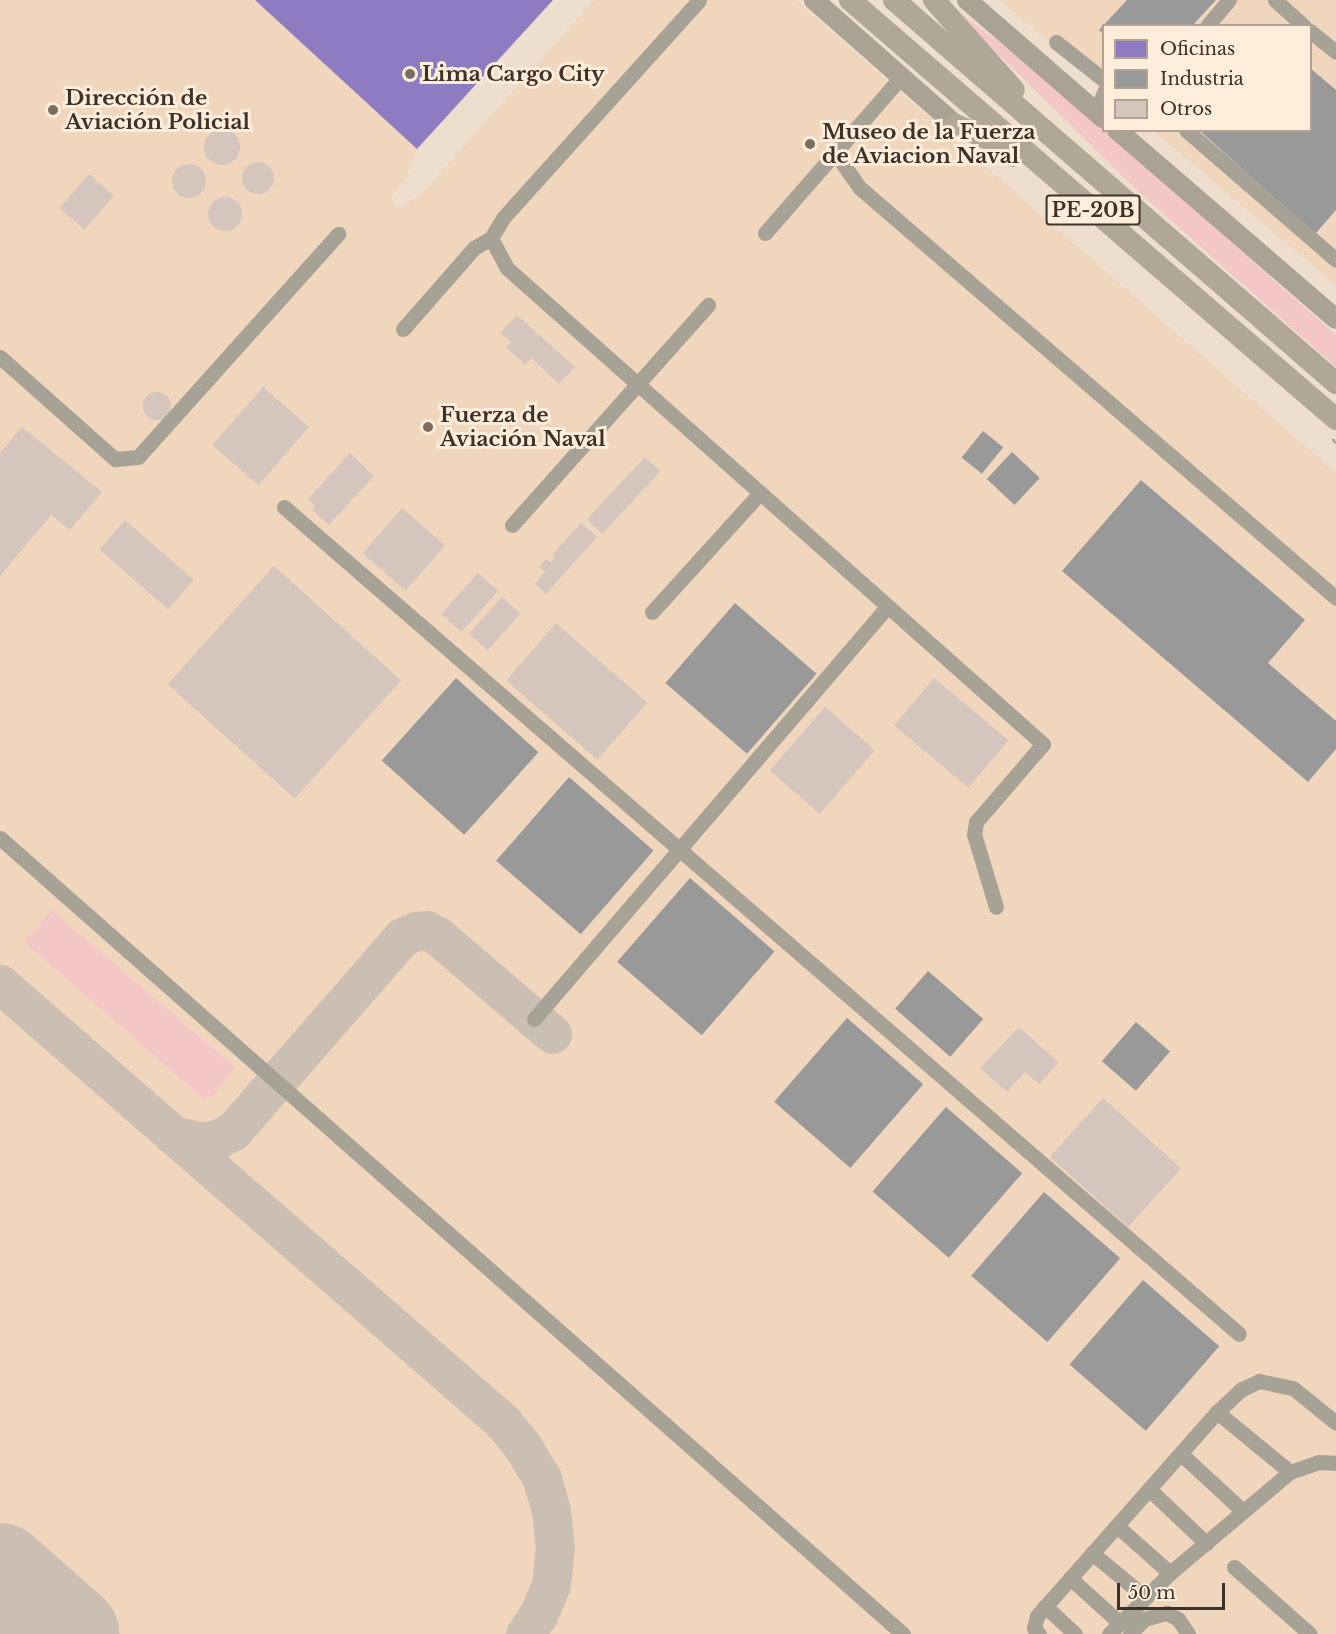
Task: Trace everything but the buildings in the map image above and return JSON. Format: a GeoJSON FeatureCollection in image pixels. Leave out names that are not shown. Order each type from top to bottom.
{"type":"FeatureCollection","features":[{"type":"Feature","properties":{"kind":"highway","name":"PE-20B"},"geometry":{"type":"LineString","coordinates":[[850,0],[1336,419]]}},
{"type":"Feature","properties":{"kind":"highway","name":"PE-20B"},"geometry":{"type":"LineString","coordinates":[[894,0],[1336,383]]}},
{"type":"Feature","properties":{"kind":"highway"},"geometry":{"type":"LineString","coordinates":[[934,0],[970,38],[1062,146]]}},
{"type":"Feature","properties":{"kind":"highway"},"geometry":{"type":"LineString","coordinates":[[956,125],[995,142],[1073,207],[1101,217]]}},
{"type":"Feature","properties":{"kind":"main road"},"geometry":{"type":"LineString","coordinates":[[814,0],[956,125]]}},
{"type":"Feature","properties":{"kind":"main road"},"geometry":{"type":"LineString","coordinates":[[967,0],[1100,115]]}},
{"type":"Feature","properties":{"kind":"main road"},"geometry":{"type":"LineString","coordinates":[[1119,132],[1336,319]]}},
{"type":"Feature","properties":{"kind":"lane"},"geometry":{"type":"LineString","coordinates":[[403,329],[474,248],[491,238],[503,218],[699,0]]}},
{"type":"Feature","properties":{"kind":"lane"},"geometry":{"type":"LineString","coordinates":[[1209,24],[1229,0]]}},
{"type":"Feature","properties":{"kind":"lane"},"geometry":{"type":"LineString","coordinates":[[1275,0],[1302,24]]}},
{"type":"Feature","properties":{"kind":"lane"},"geometry":{"type":"LineString","coordinates":[[1312,32],[1336,52]]}},
{"type":"Feature","properties":{"kind":"lane"},"geometry":{"type":"LineString","coordinates":[[1056,42],[1102,78]]}},
{"type":"Feature","properties":{"kind":"lane"},"geometry":{"type":"LineString","coordinates":[[765,233],[901,77]]}},
{"type":"Feature","properties":{"kind":"lane"},"geometry":{"type":"LineString","coordinates":[[1188,132],[1336,260]]}},
{"type":"Feature","properties":{"kind":"lane"},"geometry":{"type":"LineString","coordinates":[[839,148],[843,164],[860,188],[1336,598]]}},
{"type":"Feature","properties":{"kind":"lane"},"geometry":{"type":"LineString","coordinates":[[0,357],[115,459],[138,457],[338,234]]}},
{"type":"Feature","properties":{"kind":"lane"},"geometry":{"type":"LineString","coordinates":[[491,238],[507,268],[886,607],[1043,744],[976,822],[974,834],[996,907]]}},
{"type":"Feature","properties":{"kind":"lane"},"geometry":{"type":"LineString","coordinates":[[512,525],[635,384],[708,305]]}},
{"type":"Feature","properties":{"kind":"lane"},"geometry":{"type":"LineString","coordinates":[[652,612],[759,494]]}},
{"type":"Feature","properties":{"kind":"lane"},"geometry":{"type":"LineString","coordinates":[[284,507],[1239,1334]]}},
{"type":"Feature","properties":{"kind":"lane"},"geometry":{"type":"LineString","coordinates":[[534,1019],[886,607]]}},
{"type":"Feature","properties":{"kind":"lane"},"geometry":{"type":"LineString","coordinates":[[0,837],[903,1634]]}},
{"type":"Feature","properties":{"kind":"lane"},"geometry":{"type":"LineString","coordinates":[[1039,1634],[1034,1628],[1034,1622],[1045,1606],[1217,1412],[1242,1389],[1258,1381],[1293,1388],[1336,1423]]}},
{"type":"Feature","properties":{"kind":"lane"},"geometry":{"type":"LineString","coordinates":[[1217,1412],[1290,1472]]}},
{"type":"Feature","properties":{"kind":"lane"},"geometry":{"type":"LineString","coordinates":[[1181,1454],[1243,1511]]}},
{"type":"Feature","properties":{"kind":"lane"},"geometry":{"type":"LineString","coordinates":[[1125,1628],[1144,1596],[1290,1472],[1319,1462],[1336,1463]]}},
{"type":"Feature","properties":{"kind":"lane"},"geometry":{"type":"LineString","coordinates":[[1149,1489],[1206,1543]]}},
{"type":"Feature","properties":{"kind":"lane"},"geometry":{"type":"LineString","coordinates":[[1117,1526],[1170,1573]]}},
{"type":"Feature","properties":{"kind":"lane"},"geometry":{"type":"LineString","coordinates":[[1092,1553],[1144,1596]]}},
{"type":"Feature","properties":{"kind":"lane"},"geometry":{"type":"LineString","coordinates":[[1234,1567],[1311,1634]]}},
{"type":"Feature","properties":{"kind":"lane"},"geometry":{"type":"LineString","coordinates":[[1070,1578],[1125,1628]]}},
{"type":"Feature","properties":{"kind":"lane"},"geometry":{"type":"LineString","coordinates":[[1045,1606],[1075,1634]]}},
{"type":"Feature","properties":{"kind":"lane"},"geometry":{"type":"LineString","coordinates":[[1108,1634],[1144,1619],[1167,1613],[1178,1619],[1188,1634]]}},
{"type":"Feature","properties":{"kind":"shaded area"},"geometry":{"type":"Polygon","coordinates":[[[0,0],[553,0],[417,149],[405,179],[390,198],[399,210],[425,190],[594,0],[795,0],[1336,473],[1336,1634],[0,1634],[0,0]]]}},
{"type":"Feature","properties":{"kind":"shaded area"},"geometry":{"type":"Polygon","coordinates":[[[1000,0],[1336,0],[1336,285],[1155,132],[1312,132],[1312,24],[1102,24],[1102,87],[1000,0]]]}},
{"type":"Feature","properties":{"kind":"shaded area"},"geometry":{"type":"Polygon","coordinates":[[[945,2],[1030,65],[1102,129],[1102,132],[1106,132],[1336,335],[1336,367],[1139,192],[945,2]]]}},
{"type":"Feature","properties":{"kind":"shaded area"},"geometry":{"type":"Polygon","coordinates":[[[52,910],[235,1067],[213,1096],[203,1099],[24,942],[52,910]]]}},
{"type":"Feature","properties":{"kind":"taxiway"},"geometry":{"type":"LineString","coordinates":[[173,1135],[201,1142],[218,1139],[233,1131],[402,937],[416,931],[426,930],[439,937],[552,1034]]}},
{"type":"Feature","properties":{"kind":"taxiway"},"geometry":{"type":"LineString","coordinates":[[0,984],[503,1422],[523,1447],[542,1479],[551,1510],[555,1547],[551,1585],[538,1615],[525,1634]]}},
{"type":"Feature","properties":{"kind":"runway"},"geometry":{"type":"LineString","coordinates":[[0,1572],[70,1634]]}},
{"type":"Feature","properties":{"kind":"place","name":"Lima Cargo City"},"geometry":{"type":"Point","coordinates":[410,74]}},
{"type":"Feature","properties":{"kind":"place","name":"Dirección de Aviación Policial"},"geometry":{"type":"Point","coordinates":[53,110]}},
{"type":"Feature","properties":{"kind":"place","name":"Museo de la Fuerza de Aviacion Naval"},"geometry":{"type":"Point","coordinates":[810,144]}},
{"type":"Feature","properties":{"kind":"place","name":"Fuerza de Aviación Naval"},"geometry":{"type":"Point","coordinates":[428,427]}}]}
